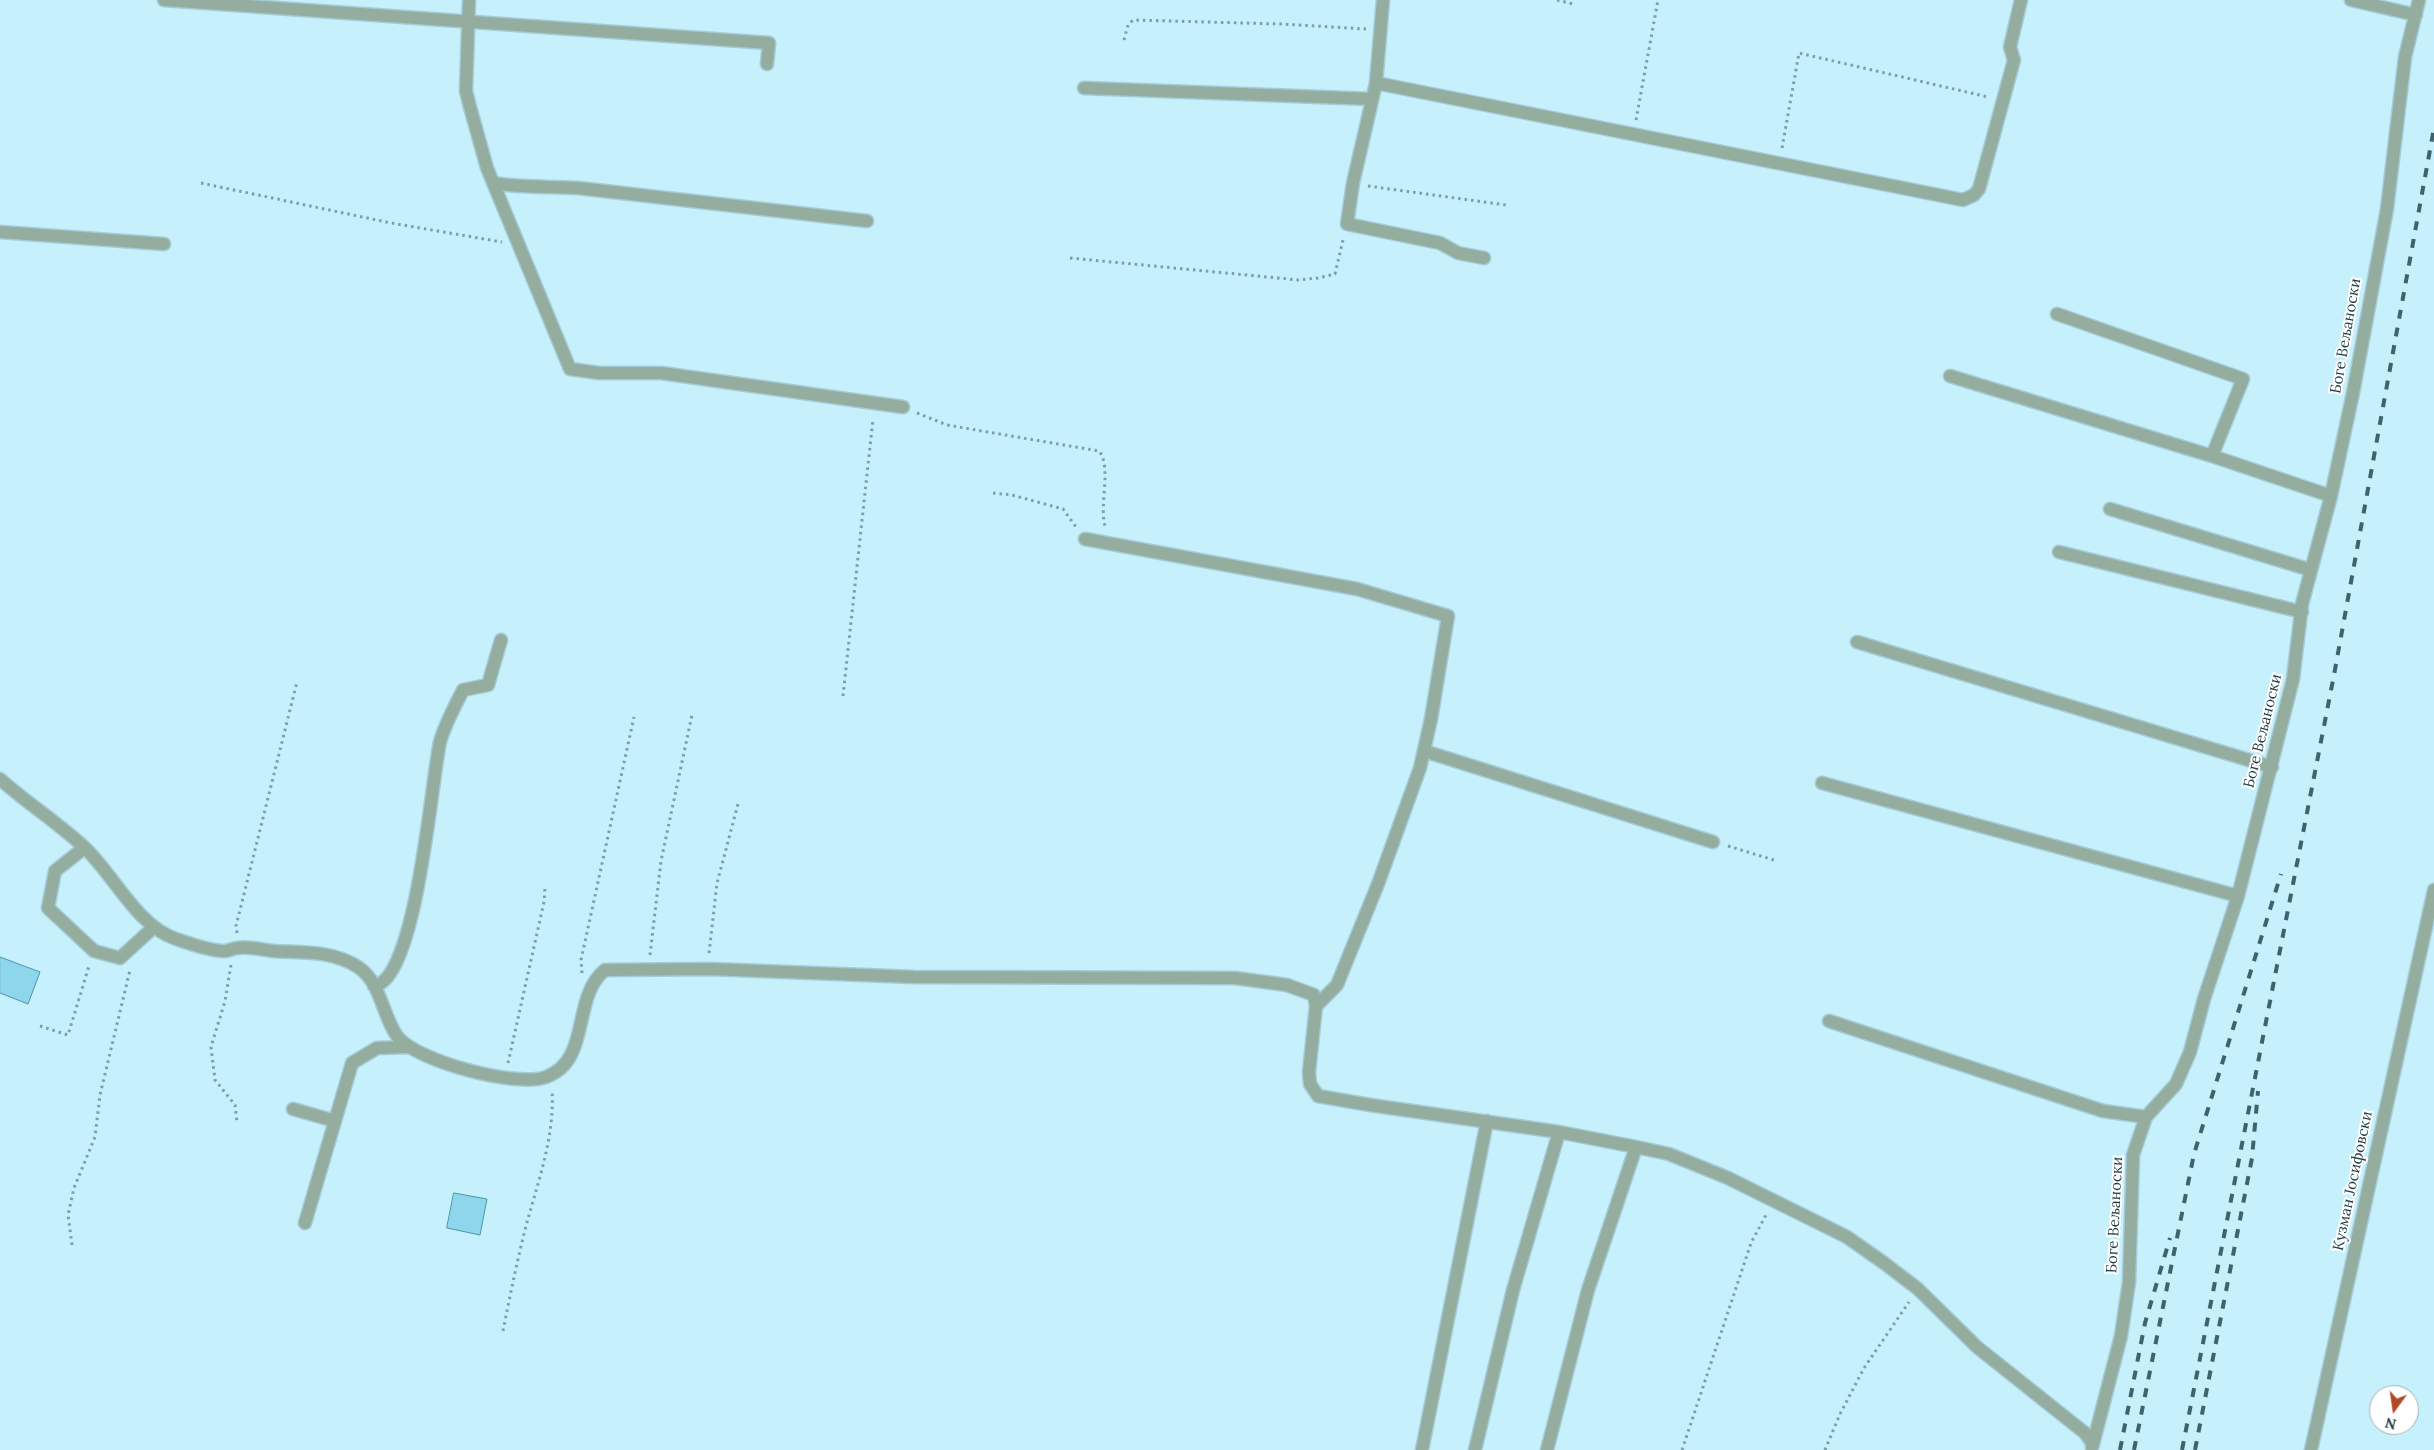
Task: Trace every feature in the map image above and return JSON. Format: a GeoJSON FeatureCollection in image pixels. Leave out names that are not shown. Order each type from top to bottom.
{"type":"FeatureCollection","features":[{"type":"Feature","properties":{"kind":"street"},"geometry":{"type":"LineString","coordinates":[[164,0],[769,43],[767,64]]}},
{"type":"Feature","properties":{"kind":"street"},"geometry":{"type":"LineString","coordinates":[[469,0],[470,23],[466,90],[493,183],[570,369],[599,373],[661,374],[903,407]]}},
{"type":"Feature","properties":{"kind":"street"},"geometry":{"type":"LineString","coordinates":[[1383,0],[1376,83],[1353,183],[1347,224],[1440,243],[1458,253],[1484,258]]}},
{"type":"Feature","properties":{"kind":"street"},"geometry":{"type":"LineString","coordinates":[[1376,83],[1779,165],[1963,200],[1974,195],[1979,189],[2014,60],[2010,48],[2021,0]]}},
{"type":"Feature","properties":{"kind":"street"},"geometry":{"type":"LineString","coordinates":[[2351,0],[2416,16]]}},
{"type":"Feature","properties":{"kind":"street","name":"Боге Вељаноски"},"geometry":{"type":"LineString","coordinates":[[2092,1447],[2121,1336],[2129,1282],[2133,1155],[2146,1118],[2176,1084],[2184,1068],[2238,896],[2293,679],[2302,604],[2331,496],[2353,393],[2387,209],[2399,100],[2406,56],[2420,0]]}},
{"type":"Feature","properties":{"kind":"street"},"geometry":{"type":"LineString","coordinates":[[1084,88],[1372,99]]}},
{"type":"Feature","properties":{"kind":"street"},"geometry":{"type":"LineString","coordinates":[[493,183],[518,187],[578,188],[867,221]]}},
{"type":"Feature","properties":{"kind":"street"},"geometry":{"type":"LineString","coordinates":[[0,232],[164,244]]}},
{"type":"Feature","properties":{"kind":"street"},"geometry":{"type":"LineString","coordinates":[[2057,314],[2243,379],[2212,456]]}},
{"type":"Feature","properties":{"kind":"street"},"geometry":{"type":"LineString","coordinates":[[1950,376],[2212,456],[2331,496]]}},
{"type":"Feature","properties":{"kind":"street"},"geometry":{"type":"LineString","coordinates":[[2110,510],[2311,570]]}},
{"type":"Feature","properties":{"kind":"street"},"geometry":{"type":"LineString","coordinates":[[1085,539],[1357,589],[1448,616],[1424,751],[1378,884],[1337,985],[1316,1006]]}},
{"type":"Feature","properties":{"kind":"street"},"geometry":{"type":"LineString","coordinates":[[2059,552],[2302,612]]}},
{"type":"Feature","properties":{"kind":"street"},"geometry":{"type":"LineString","coordinates":[[374,986],[380,985],[392,974],[405,937],[422,874],[441,742],[463,690],[488,685],[501,640]]}},
{"type":"Feature","properties":{"kind":"street"},"geometry":{"type":"LineString","coordinates":[[1857,642],[2272,767]]}},
{"type":"Feature","properties":{"kind":"street"},"geometry":{"type":"LineString","coordinates":[[1424,751],[1713,842]]}},
{"type":"Feature","properties":{"kind":"street"},"geometry":{"type":"LineString","coordinates":[[0,780],[84,848],[105,869],[136,909],[154,927],[174,938],[225,952],[238,947],[306,951],[341,958],[359,968],[370,977],[391,1027],[408,1047]]}},
{"type":"Feature","properties":{"kind":"street"},"geometry":{"type":"LineString","coordinates":[[1822,783],[2238,896]]}},
{"type":"Feature","properties":{"kind":"street"},"geometry":{"type":"LineString","coordinates":[[84,848],[56,870],[48,908],[94,951],[120,958],[154,927]]}},
{"type":"Feature","properties":{"kind":"street","name":"Кузман Јосифовски"},"geometry":{"type":"LineString","coordinates":[[2311,1450],[2426,918],[2434,890]]}},
{"type":"Feature","properties":{"kind":"street"},"geometry":{"type":"LineString","coordinates":[[305,1223],[352,1063],[377,1048],[408,1047],[452,1065],[511,1078],[532,1080],[552,1075],[567,1060],[576,1046],[589,990],[594,979],[605,970],[710,969],[914,978],[1235,978],[1287,985],[1314,996],[1316,1006],[1308,1072],[1310,1084],[1318,1096],[1559,1132],[1669,1154],[1775,1200],[1847,1237],[1918,1289],[1977,1347],[2085,1433],[2092,1447]]}},
{"type":"Feature","properties":{"kind":"street"},"geometry":{"type":"LineString","coordinates":[[1829,1021],[2103,1111],[2146,1118]]}},
{"type":"Feature","properties":{"kind":"street"},"geometry":{"type":"LineString","coordinates":[[293,1109],[335,1121]]}},
{"type":"Feature","properties":{"kind":"street"},"geometry":{"type":"LineString","coordinates":[[1422,1450],[1487,1121]]}},
{"type":"Feature","properties":{"kind":"street"},"geometry":{"type":"LineString","coordinates":[[1475,1450],[1513,1290],[1559,1132]]}},
{"type":"Feature","properties":{"kind":"street"},"geometry":{"type":"LineString","coordinates":[[1547,1450],[1588,1290],[1636,1147]]}},
{"type":"Feature","properties":{"kind":"path"},"geometry":{"type":"LineString","coordinates":[[1557,0],[1572,4]]}},
{"type":"Feature","properties":{"kind":"path"},"geometry":{"type":"LineString","coordinates":[[1634,134],[1658,0]]}},
{"type":"Feature","properties":{"kind":"path"},"geometry":{"type":"LineString","coordinates":[[1124,40],[1128,25],[1133,20],[1280,24],[1379,30]]}},
{"type":"Feature","properties":{"kind":"path"},"geometry":{"type":"LineString","coordinates":[[1779,165],[1799,53],[2003,101]]}},
{"type":"Feature","properties":{"kind":"path"},"geometry":{"type":"LineString","coordinates":[[201,183],[391,223],[499,242],[519,242]]}},
{"type":"Feature","properties":{"kind":"path"},"geometry":{"type":"LineString","coordinates":[[1353,183],[1506,205]]}},
{"type":"Feature","properties":{"kind":"path"},"geometry":{"type":"LineString","coordinates":[[1070,258],[1298,280],[1318,278],[1335,274],[1347,224]]}},
{"type":"Feature","properties":{"kind":"path"},"geometry":{"type":"LineString","coordinates":[[843,696],[875,403]]}},
{"type":"Feature","properties":{"kind":"path"},"geometry":{"type":"LineString","coordinates":[[903,407],[947,424],[1099,451],[1104,457],[1105,464],[1101,508],[1109,544]]}},
{"type":"Feature","properties":{"kind":"path"},"geometry":{"type":"LineString","coordinates":[[993,493],[1012,495],[1063,510],[1085,539]]}},
{"type":"Feature","properties":{"kind":"path"},"geometry":{"type":"LineString","coordinates":[[237,1122],[235,1106],[215,1080],[212,1047],[225,1001],[229,971],[238,947],[236,926],[297,682]]}},
{"type":"Feature","properties":{"kind":"path"},"geometry":{"type":"LineString","coordinates":[[650,970],[650,953],[661,861],[692,714]]}},
{"type":"Feature","properties":{"kind":"path"},"geometry":{"type":"LineString","coordinates":[[589,990],[582,972],[581,960],[634,717]]}},
{"type":"Feature","properties":{"kind":"path"},"geometry":{"type":"LineString","coordinates":[[710,969],[708,948],[717,883],[738,804]]}},
{"type":"Feature","properties":{"kind":"path"},"geometry":{"type":"LineString","coordinates":[[1713,842],[1777,861]]}},
{"type":"Feature","properties":{"kind":"path"},"geometry":{"type":"LineString","coordinates":[[511,1078],[506,1072],[544,902],[545,888]]}},
{"type":"Feature","properties":{"kind":"path"},"geometry":{"type":"LineString","coordinates":[[40,1026],[68,1035],[94,951]]}},
{"type":"Feature","properties":{"kind":"path"},"geometry":{"type":"LineString","coordinates":[[72,1245],[68,1214],[74,1188],[95,1136],[100,1095],[132,964]]}},
{"type":"Feature","properties":{"kind":"path"},"geometry":{"type":"LineString","coordinates":[[503,1331],[520,1248],[548,1141],[553,1104],[552,1075]]}},
{"type":"Feature","properties":{"kind":"path"},"geometry":{"type":"LineString","coordinates":[[1682,1450],[1751,1244],[1775,1200]]}},
{"type":"Feature","properties":{"kind":"path"},"geometry":{"type":"LineString","coordinates":[[1825,1450],[1840,1414],[1864,1368],[1918,1289]]}},
{"type":"Feature","properties":{"kind":"building"},"geometry":{"type":"Polygon","coordinates":[[[0,957],[40,972],[28,1004],[0,993],[0,957]]]}},
{"type":"Feature","properties":{"kind":"building"},"geometry":{"type":"Polygon","coordinates":[[[454,1193],[487,1199],[480,1235],[447,1228],[454,1193]]]}},
{"type":"Feature","properties":{"kind":"railway"},"geometry":{"type":"LineString","coordinates":[[2182,1450],[2334,675],[2434,128]]}},
{"type":"Feature","properties":{"kind":"railway"},"geometry":{"type":"LineString","coordinates":[[2134,1450],[2194,1154],[2281,874]]}},
{"type":"Feature","properties":{"kind":"railway"},"geometry":{"type":"LineString","coordinates":[[2195,1450],[2252,1158],[2258,1091]]}},
{"type":"Feature","properties":{"kind":"railway"},"geometry":{"type":"LineString","coordinates":[[2120,1450],[2145,1323],[2170,1238]]}}]}
